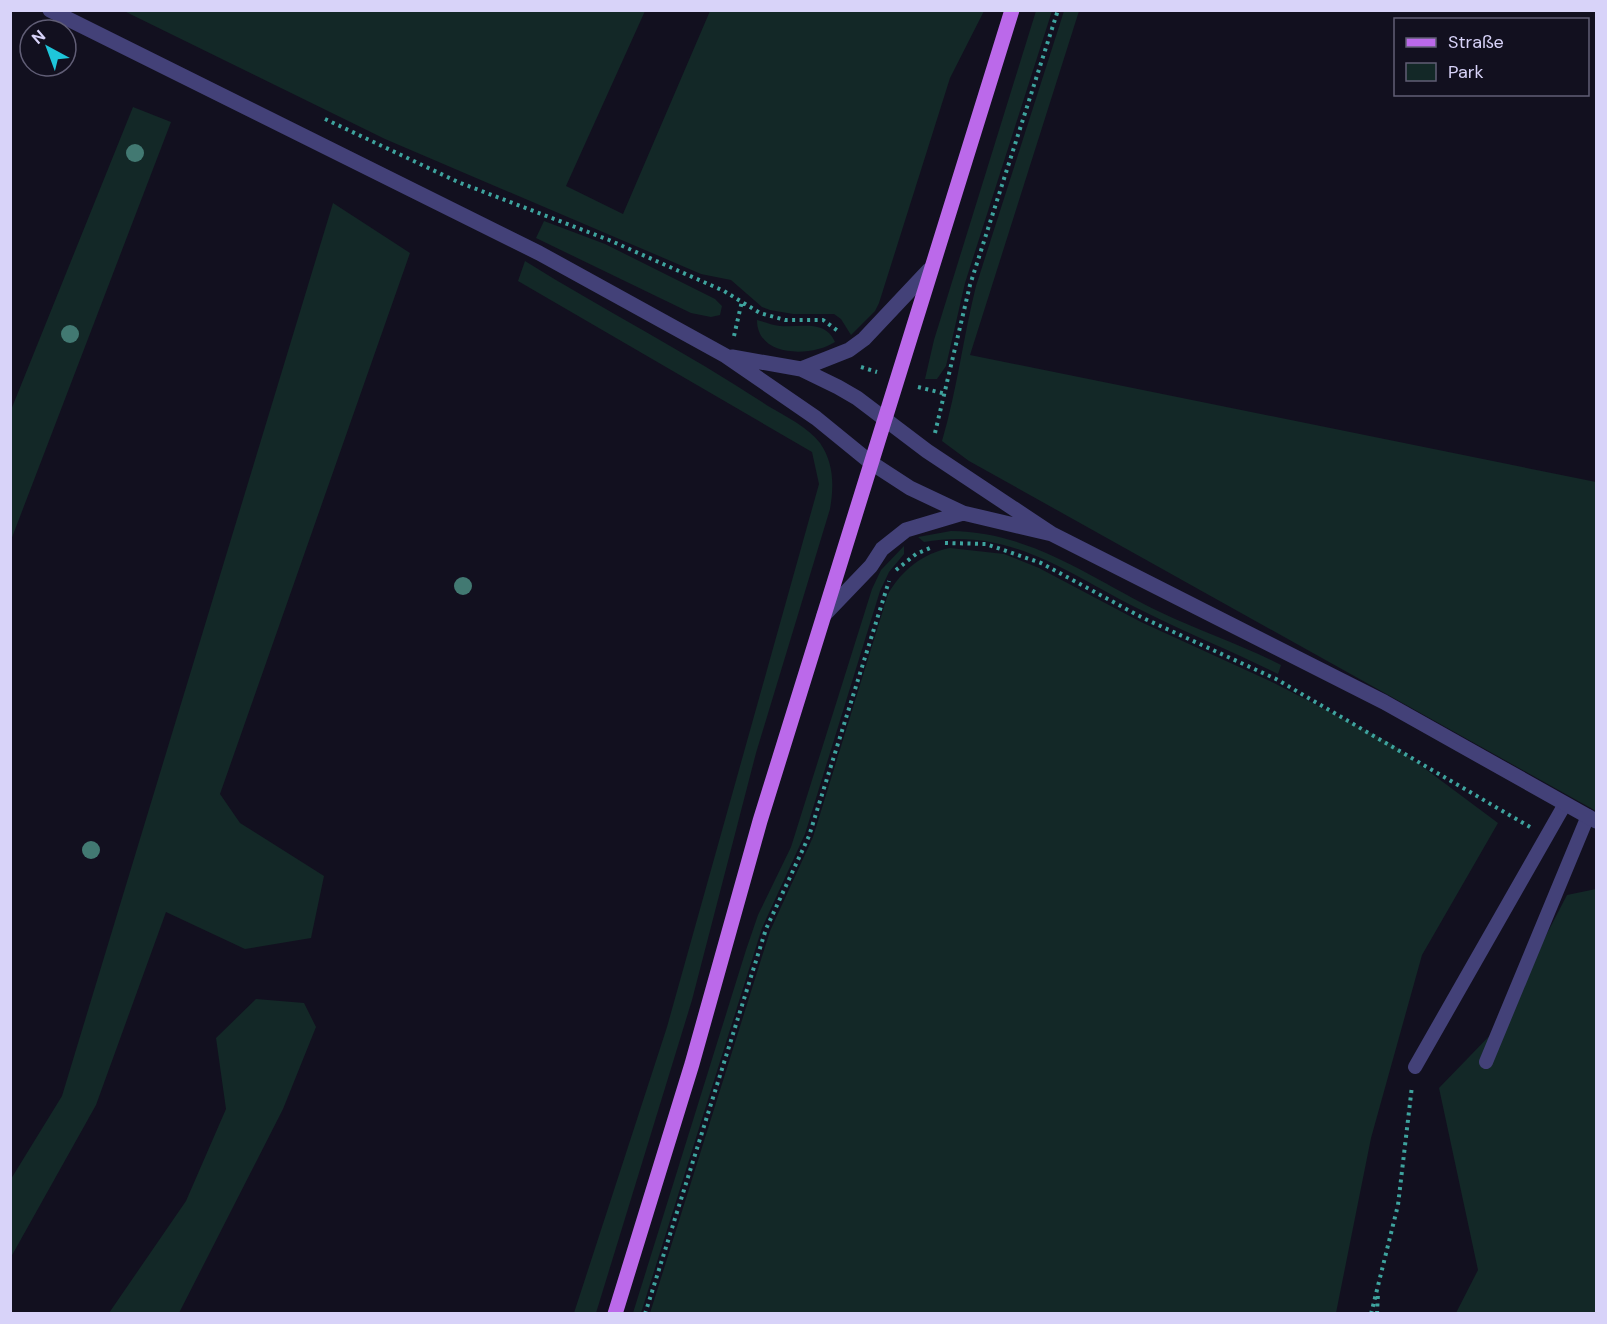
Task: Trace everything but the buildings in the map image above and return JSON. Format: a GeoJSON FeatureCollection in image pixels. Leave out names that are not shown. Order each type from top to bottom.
{"type":"FeatureCollection","features":[{"type":"Feature","properties":{"kind":"main road"},"geometry":{"type":"LineString","coordinates":[[615,1314],[689,1073],[760,821],[929,270],[1012,10]]}},
{"type":"Feature","properties":{"kind":"street"},"geometry":{"type":"LineString","coordinates":[[50,10],[539,253],[726,356],[816,417],[870,462],[910,488],[963,513],[1052,534]]}},
{"type":"Feature","properties":{"kind":"street"},"geometry":{"type":"LineString","coordinates":[[801,369],[849,350],[864,339],[929,270]]}},
{"type":"Feature","properties":{"kind":"street"},"geometry":{"type":"LineString","coordinates":[[726,356],[801,369],[857,398],[927,451],[1052,534],[1384,702],[1592,818]]}},
{"type":"Feature","properties":{"kind":"street"},"geometry":{"type":"LineString","coordinates":[[824,615],[871,566],[882,549],[906,530],[963,513]]}},
{"type":"Feature","properties":{"kind":"lane"},"geometry":{"type":"LineString","coordinates":[[1415,1067],[1548,838],[1565,804]]}},
{"type":"Feature","properties":{"kind":"lane"},"geometry":{"type":"LineString","coordinates":[[1486,1062],[1592,818]]}},
{"type":"Feature","properties":{"kind":"path"},"geometry":{"type":"LineString","coordinates":[[927,451],[939,422],[970,285],[1058,10]]}},
{"type":"Feature","properties":{"kind":"path"},"geometry":{"type":"LineString","coordinates":[[317,115],[458,182],[609,240],[775,318],[823,320],[837,329],[843,339]]}},
{"type":"Feature","properties":{"kind":"path"},"geometry":{"type":"LineString","coordinates":[[726,356],[742,301]]}},
{"type":"Feature","properties":{"kind":"path"},"geometry":{"type":"LineString","coordinates":[[645,1314],[766,929],[809,836],[884,592],[899,567],[916,554],[939,545],[962,542],[1005,549],[1041,563],[1143,618],[1276,679],[1548,838]]}},
{"type":"Feature","properties":{"kind":"path"},"geometry":{"type":"LineString","coordinates":[[1371,1314],[1398,1205],[1415,1067]]}},
{"type":"Feature","properties":{"kind":"path"},"geometry":{"type":"LineString","coordinates":[[1377,1314],[1379,1281]]}},
{"type":"Feature","properties":{"kind":"green space"},"geometry":{"type":"Polygon","coordinates":[[[124,11],[645,11],[566,186],[623,214],[710,11],[984,11],[950,78],[879,303],[875,311],[851,335],[841,319],[834,314],[793,314],[762,307],[731,280],[701,274],[385,139],[124,11]]]}},
{"type":"Feature","properties":{"kind":"green space"},"geometry":{"type":"Polygon","coordinates":[[[1036,11],[1052,11],[965,283],[946,366],[937,379],[925,379],[934,340],[1036,11]]]}},
{"type":"Feature","properties":{"kind":"green space"},"geometry":{"type":"Polygon","coordinates":[[[1064,11],[1079,11],[970,355],[1596,482],[1596,811],[969,461],[942,441],[976,286],[1064,11]]]}},
{"type":"Feature","properties":{"kind":"green space"},"geometry":{"type":"Polygon","coordinates":[[[133,107],[171,122],[11,540],[11,410],[133,107]]]}},
{"type":"Feature","properties":{"kind":"green space"},"geometry":{"type":"Polygon","coordinates":[[[333,203],[410,253],[220,794],[240,823],[324,876],[311,938],[245,949],[166,912],[96,1105],[11,1257],[11,1179],[62,1096],[333,203]]]}},
{"type":"Feature","properties":{"kind":"green space"},"geometry":{"type":"Polygon","coordinates":[[[544,221],[605,244],[715,299],[722,306],[720,315],[711,317],[691,313],[536,238],[544,221]]]}},
{"type":"Feature","properties":{"kind":"green space"},"geometry":{"type":"Polygon","coordinates":[[[525,261],[708,368],[803,427],[815,437],[825,451],[832,475],[830,509],[756,753],[692,1000],[596,1313],[574,1313],[667,1027],[819,484],[812,452],[518,281],[525,261]]]}},
{"type":"Feature","properties":{"kind":"green space"},"geometry":{"type":"Polygon","coordinates":[[[757,320],[780,326],[818,327],[831,335],[835,342],[825,347],[800,352],[776,348],[766,342],[759,332],[757,320]]]}},
{"type":"Feature","properties":{"kind":"green space"},"geometry":{"type":"Polygon","coordinates":[[[951,531],[980,533],[1008,539],[1060,559],[1160,612],[1281,665],[1278,674],[1145,612],[1040,558],[986,541],[956,539],[924,542],[918,537],[951,531]]]}},
{"type":"Feature","properties":{"kind":"green space"},"geometry":{"type":"Polygon","coordinates":[[[904,546],[904,554],[889,572],[880,591],[805,834],[762,928],[641,1313],[633,1313],[746,950],[758,915],[791,847],[872,589],[881,570],[904,546]]]}},
{"type":"Feature","properties":{"kind":"green space"},"geometry":{"type":"Polygon","coordinates":[[[950,548],[1004,554],[1039,568],[1141,622],[1274,683],[1392,744],[1498,823],[1422,955],[1371,1138],[1336,1313],[650,1313],[770,931],[813,837],[888,594],[899,578],[914,564],[940,550],[950,548]]]}},
{"type":"Feature","properties":{"kind":"green space"},"geometry":{"type":"Polygon","coordinates":[[[1596,889],[1596,1313],[1456,1313],[1478,1270],[1439,1088],[1499,1026],[1567,895],[1596,889]]]}},
{"type":"Feature","properties":{"kind":"green space"},"geometry":{"type":"Polygon","coordinates":[[[256,999],[304,1003],[316,1027],[283,1109],[179,1313],[109,1313],[186,1201],[226,1109],[216,1038],[256,999]]]}}]}
